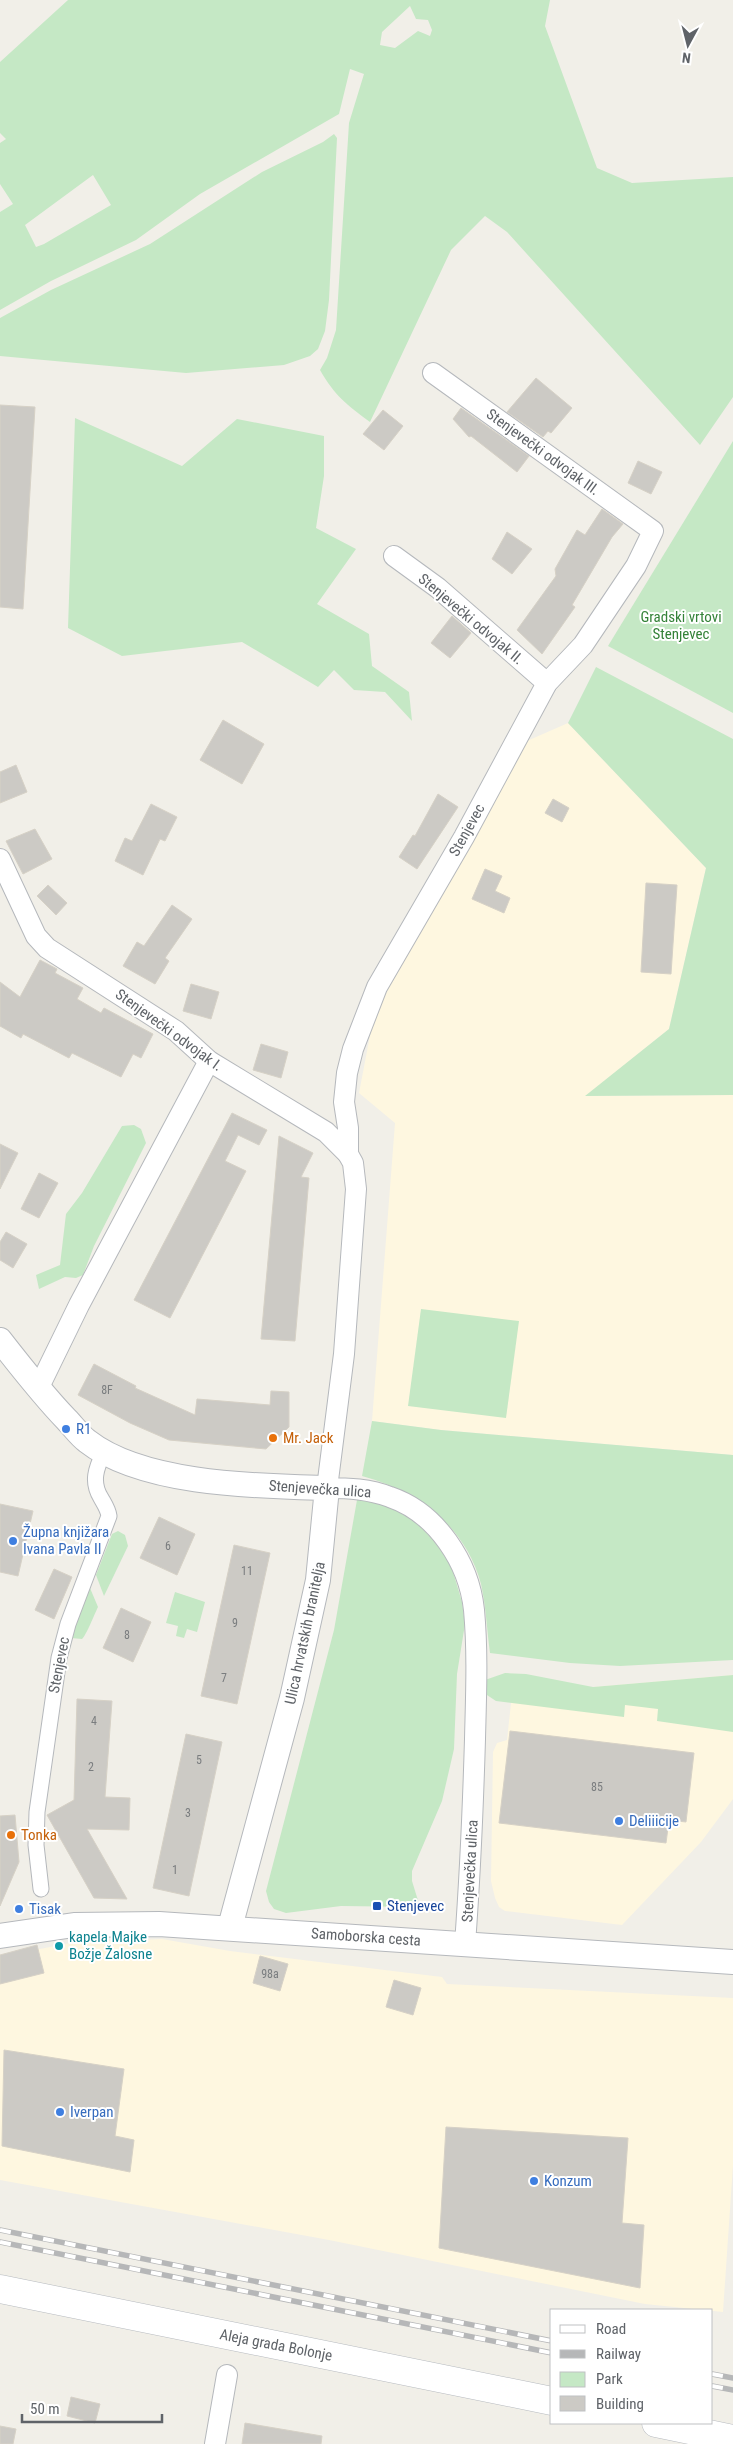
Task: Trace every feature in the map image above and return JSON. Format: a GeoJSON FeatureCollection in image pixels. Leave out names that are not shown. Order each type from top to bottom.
{"type":"FeatureCollection","features":[{"type":"Feature","properties":{"kind":"main road","name":"Aleja grada Bolonje"},"geometry":{"type":"LineString","coordinates":[[0,2289],[550,2401]]}},
{"type":"Feature","properties":{"kind":"main road"},"geometry":{"type":"LineString","coordinates":[[661,2424],[733,2438]]}},
{"type":"Feature","properties":{"kind":"street","name":"Stenjevečki odvojak III."},"geometry":{"type":"LineString","coordinates":[[433,373],[653,531]]}},
{"type":"Feature","properties":{"kind":"street","name":"Stenjevec"},"geometry":{"type":"LineString","coordinates":[[348,1154],[348,1128],[344,1102],[347,1073],[353,1049],[377,987],[464,838],[547,683],[583,645],[636,566],[653,531]]}},
{"type":"Feature","properties":{"kind":"street","name":"Stenjevečki odvojak II."},"geometry":{"type":"LineString","coordinates":[[394,556],[438,588],[547,683]]}},
{"type":"Feature","properties":{"kind":"street","name":"Stenjevečki odvojak I."},"geometry":{"type":"LineString","coordinates":[[0,859],[36,936],[47,948],[176,1030],[210,1061],[320,1128],[348,1154]]}},
{"type":"Feature","properties":{"kind":"street"},"geometry":{"type":"LineString","coordinates":[[38,1389],[79,1305],[210,1061]]}},
{"type":"Feature","properties":{"kind":"street","name":"Ulica hrvatskih branitelja"},"geometry":{"type":"LineString","coordinates":[[230,1927],[292,1698],[318,1580],[327,1488],[344,1354],[354,1227],[355,1174],[348,1154]]}},
{"type":"Feature","properties":{"kind":"street","name":"Stenjevečka ulica"},"geometry":{"type":"LineString","coordinates":[[0,1340],[38,1389],[86,1440],[104,1452],[165,1474],[240,1483],[357,1488],[372,1491],[392,1497],[417,1511],[434,1526],[453,1550],[468,1583],[474,1609],[476,1699],[473,1820],[465,1944]]}},
{"type":"Feature","properties":{"kind":"street","name":"Stenjevec"},"geometry":{"type":"LineString","coordinates":[[41,1890],[36,1845],[37,1812],[48,1725],[59,1658],[68,1624],[109,1516],[107,1507],[101,1498],[95,1482],[96,1469],[104,1452]]}},
{"type":"Feature","properties":{"kind":"street","name":"Samoborska cesta"},"geometry":{"type":"LineString","coordinates":[[0,1936],[74,1925],[158,1924],[230,1927],[733,1962]]}},
{"type":"Feature","properties":{"kind":"street"},"geometry":{"type":"LineString","coordinates":[[215,2444],[228,2375]]}},
{"type":"Feature","properties":{"kind":"shaded area"},"geometry":{"type":"Polygon","coordinates":[[[568,723],[706,868],[669,1029],[586,1096],[733,1095],[733,1455],[441,1430],[372,1421],[395,1123],[359,1093],[377,999],[527,741],[568,723]]]}},
{"type":"Feature","properties":{"kind":"shaded area"},"geometry":{"type":"Polygon","coordinates":[[[733,1675],[733,1799],[701,1842],[622,1925],[505,1911],[499,1907],[491,1881],[493,1752],[497,1743],[507,1740],[512,1694],[733,1675]]]}},
{"type":"Feature","properties":{"kind":"shaded area"},"geometry":{"type":"Polygon","coordinates":[[[162,1939],[230,1951],[442,1977],[447,1984],[733,1998],[733,2165],[723,2312],[713,2311],[713,2309],[645,2304],[329,2240],[0,2180],[0,1957],[70,1943],[162,1939]]]}},
{"type":"Feature","properties":{"kind":"green space"},"geometry":{"type":"Polygon","coordinates":[[[68,0],[550,0],[545,26],[597,168],[632,183],[733,177],[733,397],[700,445],[507,232],[485,216],[451,250],[370,422],[348,404],[331,387],[320,370],[327,358],[336,330],[349,123],[364,74],[350,69],[339,114],[200,194],[136,240],[51,281],[0,310],[0,212],[13,204],[0,184],[0,143],[6,139],[0,133],[0,62],[68,0]],[[410,6],[382,32],[380,45],[395,48],[418,31],[430,36],[432,30],[428,20],[416,19],[410,6]],[[93,175],[25,225],[36,247],[111,205],[93,175]]]}},
{"type":"Feature","properties":{"kind":"green space"},"geometry":{"type":"Polygon","coordinates":[[[334,134],[337,138],[329,300],[325,331],[318,349],[310,356],[284,365],[186,373],[0,356],[0,318],[51,290],[150,244],[262,172],[323,142],[334,134]]]}},
{"type":"Feature","properties":{"kind":"green space"},"geometry":{"type":"Polygon","coordinates":[[[75,418],[182,466],[237,419],[324,436],[324,476],[316,528],[356,549],[317,604],[369,634],[372,666],[409,692],[412,721],[385,692],[354,690],[334,670],[318,687],[242,642],[122,656],[68,628],[75,418]]]}},
{"type":"Feature","properties":{"kind":"green space","name":"Gradski vrtovi Stenjevec"},"geometry":{"type":"Polygon","coordinates":[[[733,441],[733,713],[608,646],[733,441]]]}},
{"type":"Feature","properties":{"kind":"green space"},"geometry":{"type":"Polygon","coordinates":[[[596,667],[733,739],[733,1095],[585,1096],[669,1029],[706,868],[568,723],[596,667]]]}},
{"type":"Feature","properties":{"kind":"green space"},"geometry":{"type":"Polygon","coordinates":[[[134,1125],[141,1129],[146,1143],[94,1246],[83,1275],[76,1278],[65,1277],[39,1289],[36,1275],[60,1265],[66,1214],[82,1193],[122,1126],[134,1125]]]}},
{"type":"Feature","properties":{"kind":"green space"},"geometry":{"type":"Polygon","coordinates":[[[421,1309],[519,1321],[506,1418],[408,1406],[421,1309]]]}},
{"type":"Feature","properties":{"kind":"green space"},"geometry":{"type":"Polygon","coordinates":[[[372,1421],[441,1430],[733,1455],[733,1660],[620,1666],[570,1663],[490,1653],[481,1584],[474,1564],[464,1545],[437,1514],[420,1502],[402,1491],[362,1476],[372,1421]]]}},
{"type":"Feature","properties":{"kind":"green space"},"geometry":{"type":"Polygon","coordinates":[[[363,1499],[389,1507],[418,1524],[434,1541],[451,1565],[462,1602],[465,1624],[457,1674],[454,1749],[442,1801],[412,1871],[412,1881],[420,1907],[341,1906],[286,1913],[274,1909],[269,1902],[266,1891],[334,1630],[357,1500],[363,1499]]]}},
{"type":"Feature","properties":{"kind":"green space"},"geometry":{"type":"Polygon","coordinates":[[[118,1531],[125,1535],[128,1546],[104,1596],[96,1575],[112,1534],[118,1531]]]}},
{"type":"Feature","properties":{"kind":"green space"},"geometry":{"type":"Polygon","coordinates":[[[90,1588],[98,1607],[84,1637],[82,1639],[71,1638],[90,1588]]]}},
{"type":"Feature","properties":{"kind":"green space"},"geometry":{"type":"Polygon","coordinates":[[[175,1592],[205,1602],[197,1632],[187,1629],[184,1638],[176,1636],[178,1626],[166,1623],[175,1592]]]}},
{"type":"Feature","properties":{"kind":"green space"},"geometry":{"type":"Polygon","coordinates":[[[505,1673],[526,1674],[593,1687],[733,1675],[733,1732],[657,1721],[658,1709],[625,1705],[624,1717],[496,1701],[487,1695],[485,1680],[505,1673]]]}},
{"type":"Feature","properties":{"kind":"building"},"geometry":{"type":"Polygon","coordinates":[[[536,378],[572,408],[551,433],[548,431],[543,437],[507,412],[536,378]]]}},
{"type":"Feature","properties":{"kind":"building"},"geometry":{"type":"Polygon","coordinates":[[[0,405],[35,407],[23,609],[0,607],[0,405]]]}},
{"type":"Feature","properties":{"kind":"building"},"geometry":{"type":"Polygon","coordinates":[[[461,408],[529,456],[517,472],[471,436],[469,437],[453,419],[461,408]]]}},
{"type":"Feature","properties":{"kind":"building"},"geometry":{"type":"Polygon","coordinates":[[[383,410],[403,426],[384,450],[363,434],[383,410]]]}},
{"type":"Feature","properties":{"kind":"building"},"geometry":{"type":"Polygon","coordinates":[[[638,461],[662,472],[651,494],[628,483],[638,461]]]}},
{"type":"Feature","properties":{"kind":"building"},"geometry":{"type":"Polygon","coordinates":[[[602,509],[623,524],[612,537],[572,605],[575,607],[542,654],[517,630],[556,576],[555,569],[577,530],[585,535],[602,509]]]}},
{"type":"Feature","properties":{"kind":"building"},"geometry":{"type":"Polygon","coordinates":[[[507,532],[532,549],[512,574],[492,559],[507,532]]]}},
{"type":"Feature","properties":{"kind":"building"},"geometry":{"type":"Polygon","coordinates":[[[452,616],[471,633],[450,658],[431,643],[452,616]]]}},
{"type":"Feature","properties":{"kind":"building"},"geometry":{"type":"Polygon","coordinates":[[[223,720],[264,744],[242,784],[200,760],[223,720]]]}},
{"type":"Feature","properties":{"kind":"building"},"geometry":{"type":"Polygon","coordinates":[[[16,765],[27,792],[0,803],[0,772],[16,765]]]}},
{"type":"Feature","properties":{"kind":"building"},"geometry":{"type":"Polygon","coordinates":[[[438,794],[458,807],[417,869],[399,857],[413,835],[415,836],[438,794]]]}},
{"type":"Feature","properties":{"kind":"building"},"geometry":{"type":"Polygon","coordinates":[[[553,799],[569,808],[562,822],[545,813],[553,799]]]}},
{"type":"Feature","properties":{"kind":"building"},"geometry":{"type":"Polygon","coordinates":[[[151,804],[177,817],[165,841],[160,839],[143,875],[115,861],[125,838],[132,841],[151,804]]]}},
{"type":"Feature","properties":{"kind":"building"},"geometry":{"type":"Polygon","coordinates":[[[35,829],[52,859],[23,874],[6,841],[35,829]]]}},
{"type":"Feature","properties":{"kind":"building"},"geometry":{"type":"Polygon","coordinates":[[[485,869],[502,876],[495,891],[510,898],[504,913],[472,899],[485,869]]]}},
{"type":"Feature","properties":{"kind":"building"},"geometry":{"type":"Polygon","coordinates":[[[646,883],[677,885],[671,974],[641,972],[646,883]]]}},
{"type":"Feature","properties":{"kind":"building"},"geometry":{"type":"Polygon","coordinates":[[[48,885],[67,903],[56,915],[37,896],[48,885]]]}},
{"type":"Feature","properties":{"kind":"building"},"geometry":{"type":"Polygon","coordinates":[[[172,905],[192,919],[165,958],[169,961],[155,984],[123,966],[137,942],[144,946],[172,905]]]}},
{"type":"Feature","properties":{"kind":"building"},"geometry":{"type":"Polygon","coordinates":[[[40,960],[57,969],[55,973],[83,988],[77,999],[101,1013],[104,1008],[153,1034],[141,1058],[133,1054],[121,1077],[72,1053],[69,1058],[23,1034],[21,1038],[0,1026],[0,982],[20,997],[40,960]]]}},
{"type":"Feature","properties":{"kind":"building"},"geometry":{"type":"Polygon","coordinates":[[[191,984],[219,992],[211,1019],[183,1011],[191,984]]]}},
{"type":"Feature","properties":{"kind":"building"},"geometry":{"type":"Polygon","coordinates":[[[261,1044],[288,1052],[281,1078],[253,1070],[261,1044]]]}},
{"type":"Feature","properties":{"kind":"building"},"geometry":{"type":"Polygon","coordinates":[[[232,1113],[267,1130],[259,1145],[238,1135],[225,1161],[246,1171],[170,1318],[134,1300],[232,1113]]]}},
{"type":"Feature","properties":{"kind":"building"},"geometry":{"type":"Polygon","coordinates":[[[279,1136],[313,1153],[301,1177],[309,1178],[295,1341],[261,1339],[279,1136]]]}},
{"type":"Feature","properties":{"kind":"building"},"geometry":{"type":"Polygon","coordinates":[[[0,1144],[18,1153],[0,1189],[0,1144]]]}},
{"type":"Feature","properties":{"kind":"building"},"geometry":{"type":"Polygon","coordinates":[[[39,1173],[58,1183],[39,1218],[21,1209],[39,1173]]]}},
{"type":"Feature","properties":{"kind":"building"},"geometry":{"type":"Polygon","coordinates":[[[6,1232],[27,1244],[13,1268],[0,1260],[0,1242],[6,1232]]]}},
{"type":"Feature","properties":{"kind":"building"},"geometry":{"type":"Polygon","coordinates":[[[94,1364],[136,1386],[135,1388],[195,1415],[197,1399],[270,1405],[271,1391],[289,1392],[289,1427],[266,1449],[169,1440],[130,1423],[78,1395],[94,1364]]]}},
{"type":"Feature","properties":{"kind":"building","name":"Župna knjižara Ivana Pavla II"},"geometry":{"type":"Polygon","coordinates":[[[0,1504],[33,1511],[18,1576],[0,1572],[0,1504]]]}},
{"type":"Feature","properties":{"kind":"building"},"geometry":{"type":"Polygon","coordinates":[[[159,1517],[195,1534],[177,1575],[140,1558],[159,1517]]]}},
{"type":"Feature","properties":{"kind":"building"},"geometry":{"type":"Polygon","coordinates":[[[234,1545],[270,1553],[237,1704],[201,1696],[234,1545]]]}},
{"type":"Feature","properties":{"kind":"building"},"geometry":{"type":"Polygon","coordinates":[[[54,1569],[72,1577],[54,1619],[35,1610],[54,1569]]]}},
{"type":"Feature","properties":{"kind":"building"},"geometry":{"type":"Polygon","coordinates":[[[121,1608],[151,1622],[133,1662],[103,1648],[121,1608]]]}},
{"type":"Feature","properties":{"kind":"building"},"geometry":{"type":"Polygon","coordinates":[[[77,1699],[112,1701],[105,1797],[130,1798],[129,1830],[87,1829],[127,1899],[94,1898],[47,1815],[74,1800],[77,1699]]]}},
{"type":"Feature","properties":{"kind":"building"},"geometry":{"type":"Polygon","coordinates":[[[510,1731],[694,1753],[686,1822],[669,1820],[666,1843],[499,1823],[510,1731]]]}},
{"type":"Feature","properties":{"kind":"building"},"geometry":{"type":"Polygon","coordinates":[[[186,1734],[222,1742],[189,1896],[153,1888],[186,1734]]]}},
{"type":"Feature","properties":{"kind":"building"},"geometry":{"type":"Polygon","coordinates":[[[15,1815],[19,1862],[0,1906],[0,1816],[15,1815]]]}},
{"type":"Feature","properties":{"kind":"building"},"geometry":{"type":"Polygon","coordinates":[[[37,1945],[44,1973],[0,1984],[0,1955],[37,1945]]]}},
{"type":"Feature","properties":{"kind":"building"},"geometry":{"type":"Polygon","coordinates":[[[260,1956],[288,1964],[280,1991],[253,1983],[260,1956]]]}},
{"type":"Feature","properties":{"kind":"building"},"geometry":{"type":"Polygon","coordinates":[[[394,1980],[421,1988],[413,2015],[386,2007],[394,1980]]]}},
{"type":"Feature","properties":{"kind":"building","name":"Iverpan"},"geometry":{"type":"Polygon","coordinates":[[[4,2050],[124,2069],[115,2136],[134,2140],[130,2172],[2,2146],[4,2050]]]}},
{"type":"Feature","properties":{"kind":"building","name":"Konzum"},"geometry":{"type":"Polygon","coordinates":[[[446,2127],[628,2138],[622,2223],[644,2225],[640,2288],[439,2248],[446,2127]]]}},
{"type":"Feature","properties":{"kind":"building"},"geometry":{"type":"Polygon","coordinates":[[[71,2397],[100,2404],[95,2423],[67,2416],[71,2397]]]}},
{"type":"Feature","properties":{"kind":"building"},"geometry":{"type":"Polygon","coordinates":[[[245,2423],[322,2436],[321,2444],[242,2444],[245,2423]]]}},
{"type":"Feature","properties":{"kind":"building"},"geometry":{"type":"Polygon","coordinates":[[[0,2426],[16,2429],[13,2444],[0,2444],[0,2426]]]}},
{"type":"Feature","properties":{"kind":"railway"},"geometry":{"type":"LineString","coordinates":[[0,2230],[550,2341]]}},
{"type":"Feature","properties":{"kind":"railway"},"geometry":{"type":"LineString","coordinates":[[0,2242],[550,2353]]}},
{"type":"Feature","properties":{"kind":"railway"},"geometry":{"type":"LineString","coordinates":[[713,2374],[733,2378]]}},
{"type":"Feature","properties":{"kind":"railway"},"geometry":{"type":"LineString","coordinates":[[713,2386],[733,2390]]}},
{"type":"Feature","properties":{"kind":"place","name":"R1"},"geometry":{"type":"Point","coordinates":[66,1429]}},
{"type":"Feature","properties":{"kind":"place","name":"Mr. Jack"},"geometry":{"type":"Point","coordinates":[273,1438]}},
{"type":"Feature","properties":{"kind":"place","name":"Župna knjižara Ivana Pavla II"},"geometry":{"type":"Point","coordinates":[13,1541]}},
{"type":"Feature","properties":{"kind":"place","name":"Deliiicije"},"geometry":{"type":"Point","coordinates":[619,1821]}},
{"type":"Feature","properties":{"kind":"place","name":"Tonka"},"geometry":{"type":"Point","coordinates":[11,1835]}},
{"type":"Feature","properties":{"kind":"place","name":"Stenjevec"},"geometry":{"type":"Point","coordinates":[377,1906]}},
{"type":"Feature","properties":{"kind":"place","name":"Tisak"},"geometry":{"type":"Point","coordinates":[19,1909]}},
{"type":"Feature","properties":{"kind":"place","name":"kapela Majke Božje Žalosne"},"geometry":{"type":"Point","coordinates":[59,1946]}},
{"type":"Feature","properties":{"kind":"place","name":"Iverpan"},"geometry":{"type":"Point","coordinates":[60,2112]}},
{"type":"Feature","properties":{"kind":"place","name":"Konzum"},"geometry":{"type":"Point","coordinates":[534,2181]}}]}
